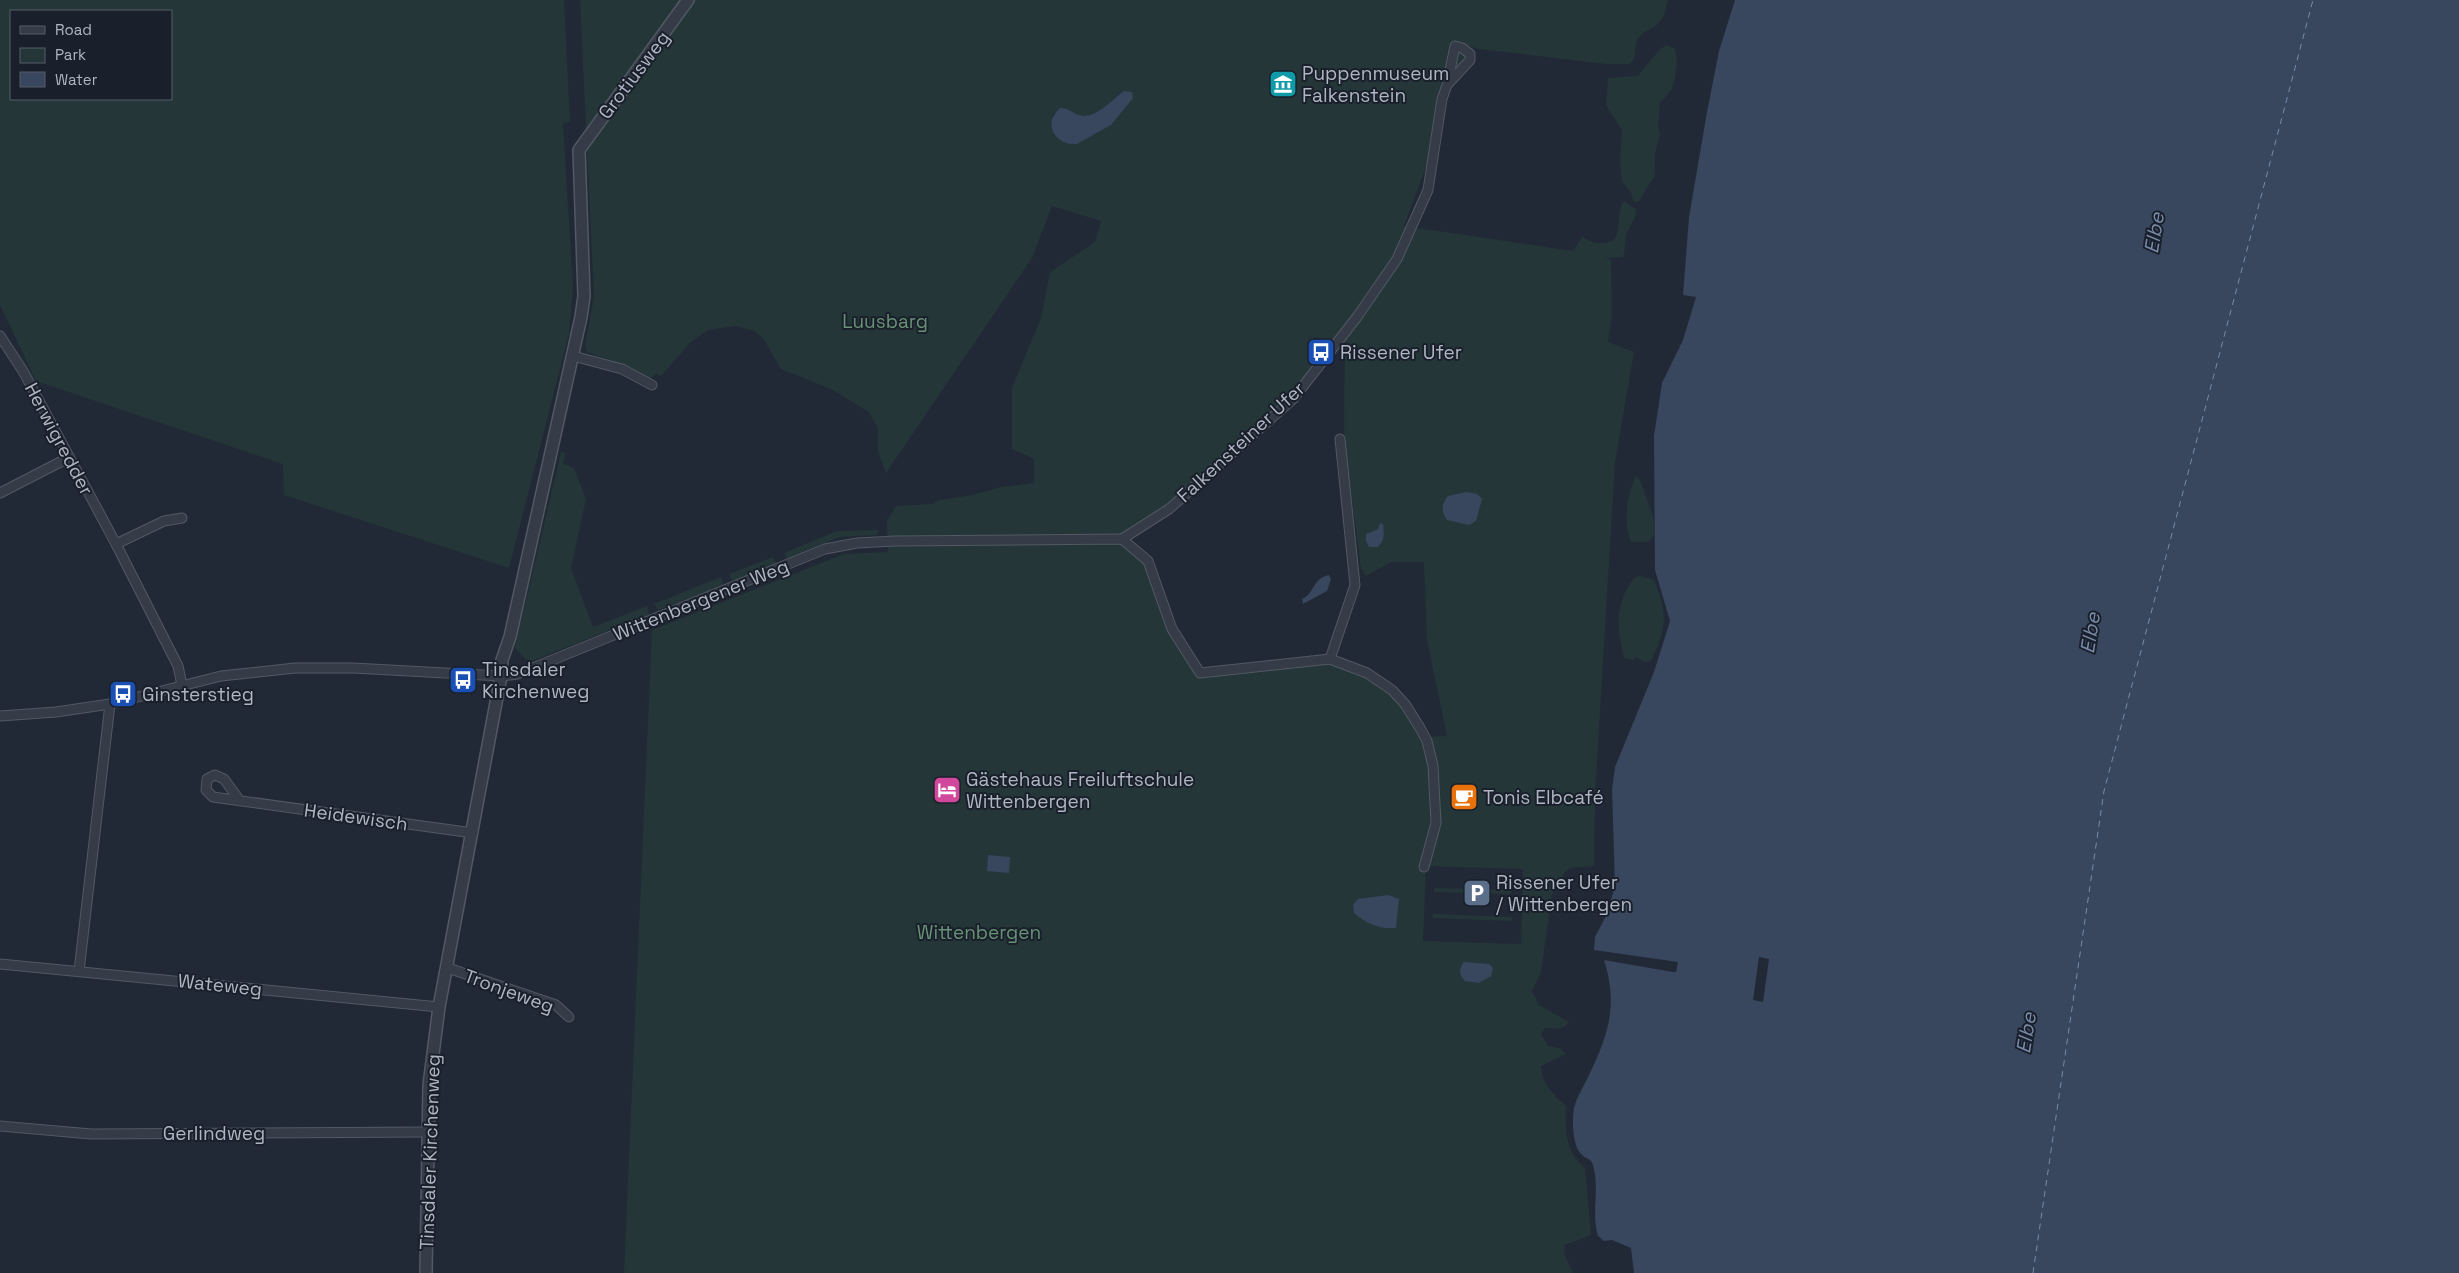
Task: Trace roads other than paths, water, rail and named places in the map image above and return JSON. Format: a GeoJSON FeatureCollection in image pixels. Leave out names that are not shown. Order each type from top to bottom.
{"type":"FeatureCollection","features":[{"type":"Feature","properties":{"kind":"street","name":"Grotiusweg"},"geometry":{"type":"LineString","coordinates":[[579,150],[688,0]]}},
{"type":"Feature","properties":{"kind":"street","name":"Falkensteiner Ufer"},"geometry":{"type":"LineString","coordinates":[[1122,539],[1169,509],[1293,398],[1397,259],[1428,190],[1435,135],[1442,99],[1447,85]]}},
{"type":"Feature","properties":{"kind":"street","name":"Tinsdaler Kirchenweg"},"geometry":{"type":"LineString","coordinates":[[426,1273],[429,1085],[439,1006],[448,968],[473,833],[501,676],[502,660],[512,627],[574,356],[584,296],[579,150]]}},
{"type":"Feature","properties":{"kind":"street","name":"Herwigredder"},"geometry":{"type":"LineString","coordinates":[[0,336],[22,371],[116,544],[178,666],[182,685]]}},
{"type":"Feature","properties":{"kind":"street"},"geometry":{"type":"LineString","coordinates":[[574,356],[622,369],[652,386]]}},
{"type":"Feature","properties":{"kind":"street"},"geometry":{"type":"LineString","coordinates":[[1330,659],[1355,584],[1340,439]]}},
{"type":"Feature","properties":{"kind":"street"},"geometry":{"type":"LineString","coordinates":[[0,493],[68,458]]}},
{"type":"Feature","properties":{"kind":"street"},"geometry":{"type":"LineString","coordinates":[[116,544],[164,521],[182,518]]}},
{"type":"Feature","properties":{"kind":"street"},"geometry":{"type":"LineString","coordinates":[[1122,539],[1148,561],[1172,629],[1200,673],[1330,659],[1367,673],[1385,684],[1405,704],[1427,741],[1435,776],[1437,812],[1435,834],[1424,867]]}},
{"type":"Feature","properties":{"kind":"street","name":"Wittenbergener Weg"},"geometry":{"type":"LineString","coordinates":[[0,716],[56,712],[110,704],[222,676],[296,668],[353,668],[501,676],[518,674],[826,549],[857,543],[895,541],[1122,539]]}},
{"type":"Feature","properties":{"kind":"street"},"geometry":{"type":"LineString","coordinates":[[80,971],[110,704]]}},
{"type":"Feature","properties":{"kind":"street","name":"Heidewisch"},"geometry":{"type":"LineString","coordinates":[[240,801],[473,833]]}},
{"type":"Feature","properties":{"kind":"street","name":"Wateweg"},"geometry":{"type":"LineString","coordinates":[[0,964],[439,1006]]}},
{"type":"Feature","properties":{"kind":"street","name":"Tronjeweg"},"geometry":{"type":"LineString","coordinates":[[448,968],[556,1005],[569,1017]]}},
{"type":"Feature","properties":{"kind":"street","name":"Gerlindweg"},"geometry":{"type":"LineString","coordinates":[[0,1126],[91,1134],[428,1132]]}},
{"type":"Feature","properties":{"kind":"water","name":"Elbe"},"geometry":{"type":"Polygon","coordinates":[[[1735,0],[2459,0],[2459,1273],[1634,1273],[1631,1248],[1612,1240],[1604,1241],[1598,1236],[1595,1219],[1595,1174],[1590,1160],[1582,1155],[1576,1146],[1573,1119],[1575,1104],[1597,1058],[1609,1018],[1611,1005],[1610,991],[1604,960],[1673,972],[1676,972],[1678,962],[1594,950],[1595,937],[1607,914],[1615,886],[1612,789],[1615,767],[1654,672],[1670,621],[1655,570],[1654,436],[1662,383],[1683,340],[1696,297],[1683,295],[1689,217],[1719,51],[1735,0]]]}},
{"type":"Feature","properties":{"kind":"water"},"geometry":{"type":"Polygon","coordinates":[[[1124,91],[1132,92],[1133,98],[1111,125],[1077,144],[1069,144],[1057,137],[1052,127],[1052,120],[1060,108],[1085,116],[1098,112],[1124,91]]]}},
{"type":"Feature","properties":{"kind":"water"},"geometry":{"type":"Polygon","coordinates":[[[1466,492],[1477,494],[1482,499],[1476,521],[1469,525],[1447,520],[1443,505],[1448,496],[1466,492]]]}},
{"type":"Feature","properties":{"kind":"water"},"geometry":{"type":"Polygon","coordinates":[[[1380,523],[1383,524],[1384,536],[1382,542],[1378,547],[1369,547],[1366,541],[1366,534],[1378,529],[1380,523]]]}},
{"type":"Feature","properties":{"kind":"water"},"geometry":{"type":"Polygon","coordinates":[[[1329,575],[1331,579],[1327,591],[1303,604],[1302,599],[1309,594],[1319,579],[1329,575]]]}},
{"type":"Feature","properties":{"kind":"water"},"geometry":{"type":"Polygon","coordinates":[[[988,855],[1010,857],[1009,873],[987,871],[988,855]]]}},
{"type":"Feature","properties":{"kind":"water"},"geometry":{"type":"Polygon","coordinates":[[[1388,895],[1399,899],[1396,928],[1374,925],[1354,913],[1353,905],[1358,899],[1388,895]]]}},
{"type":"Feature","properties":{"kind":"water"},"geometry":{"type":"Polygon","coordinates":[[[1464,962],[1489,964],[1493,968],[1491,976],[1479,983],[1465,981],[1460,972],[1464,962]]]}},
{"type":"Feature","properties":{"kind":"place","name":"Puppenmuseum Falkenstein"},"geometry":{"type":"Point","coordinates":[1283,84]}},
{"type":"Feature","properties":{"kind":"place","name":"Rissener Ufer"},"geometry":{"type":"Point","coordinates":[1321,352]}},
{"type":"Feature","properties":{"kind":"place","name":"Tinsdaler Kirchenweg"},"geometry":{"type":"Point","coordinates":[463,680]}},
{"type":"Feature","properties":{"kind":"place","name":"Ginsterstieg"},"geometry":{"type":"Point","coordinates":[123,694]}},
{"type":"Feature","properties":{"kind":"place","name":"Gästehaus Freiluftschule Wittenbergen"},"geometry":{"type":"Point","coordinates":[947,790]}},
{"type":"Feature","properties":{"kind":"place","name":"Tonis Elbcafé"},"geometry":{"type":"Point","coordinates":[1464,797]}},
{"type":"Feature","properties":{"kind":"place","name":"Rissener Ufer / Wittenbergen"},"geometry":{"type":"Point","coordinates":[1477,893]}},
{"type":"Feature","properties":{"kind":"park label","name":"Luusbarg"},"geometry":{"type":"Point","coordinates":[885,321]}},
{"type":"Feature","properties":{"kind":"park label","name":"Wittenbergen"},"geometry":{"type":"Point","coordinates":[979,932]}}]}
